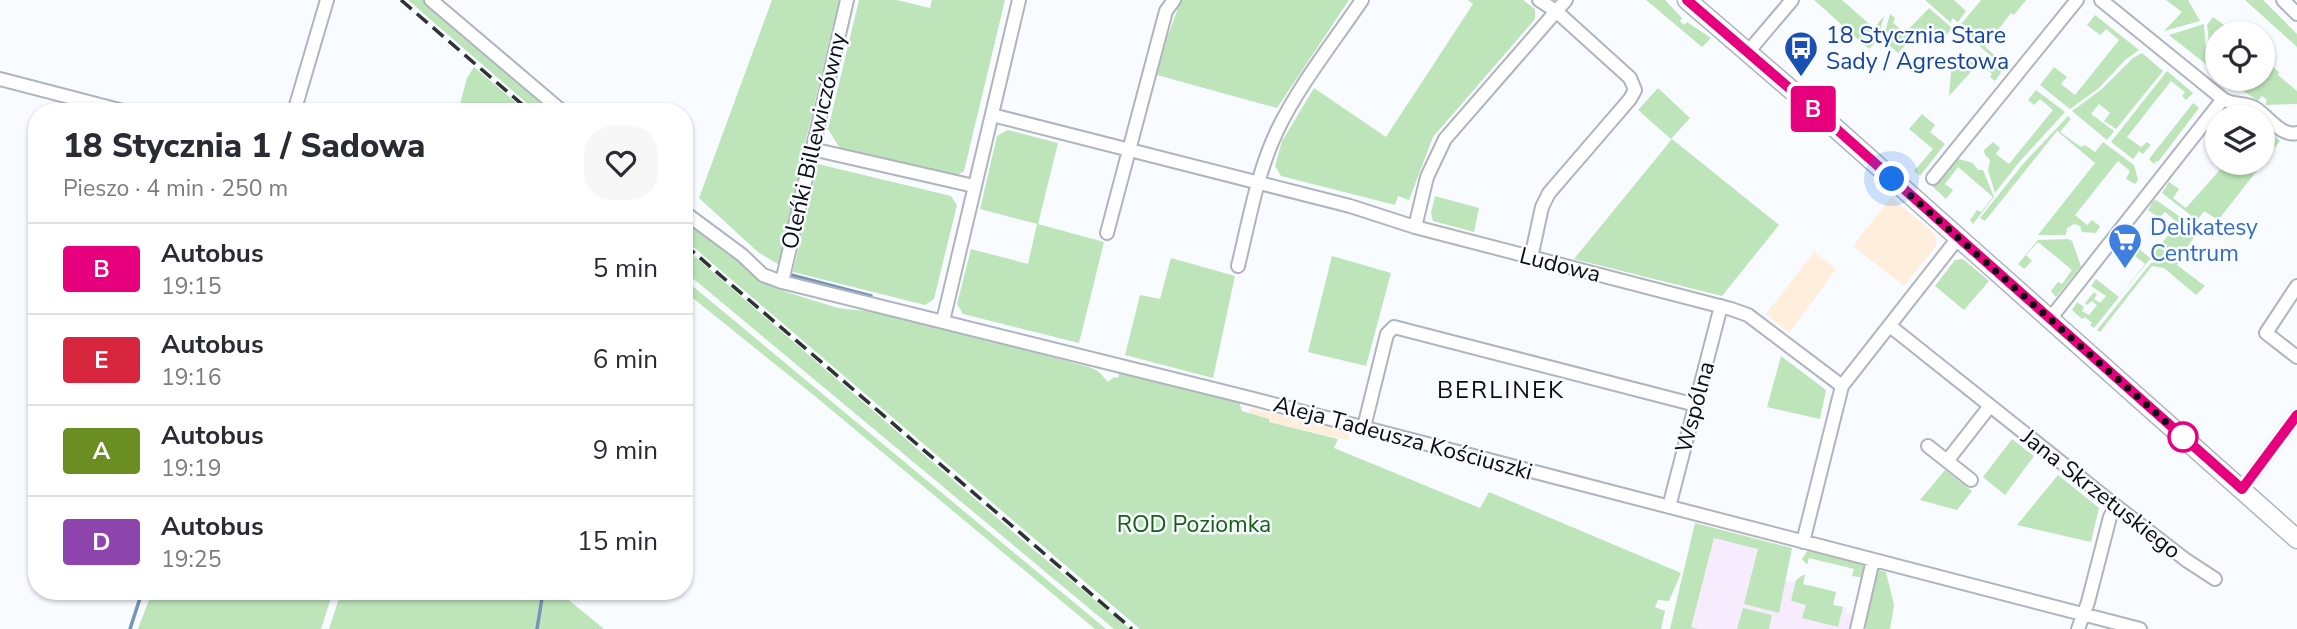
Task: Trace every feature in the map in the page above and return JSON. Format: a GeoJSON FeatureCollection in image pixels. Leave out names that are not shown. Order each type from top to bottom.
{"type":"FeatureCollection","features":[{"type":"Feature","properties":{"kind":"main road"},"geometry":{"type":"LineString","coordinates":[[1687,0],[2297,539]]}},
{"type":"Feature","properties":{"kind":"street"},"geometry":{"type":"LineString","coordinates":[[296,103],[327,0]]}},
{"type":"Feature","properties":{"kind":"street"},"geometry":{"type":"LineString","coordinates":[[431,0],[552,103]]}},
{"type":"Feature","properties":{"kind":"street","name":"Oleńki Billewiczówny"},"geometry":{"type":"LineString","coordinates":[[782,282],[847,0]]}},
{"type":"Feature","properties":{"kind":"street"},"geometry":{"type":"LineString","coordinates":[[943,321],[1019,0]]}},
{"type":"Feature","properties":{"kind":"street"},"geometry":{"type":"LineString","coordinates":[[1107,233],[1167,11],[1174,0]]}},
{"type":"Feature","properties":{"kind":"street"},"geometry":{"type":"LineString","coordinates":[[1238,266],[1269,150],[1284,118],[1362,0]]}},
{"type":"Feature","properties":{"kind":"street"},"geometry":{"type":"LineString","coordinates":[[1531,258],[1542,207],[1549,192],[1635,90],[1630,78],[1556,11],[1539,0]]}},
{"type":"Feature","properties":{"kind":"street"},"geometry":{"type":"LineString","coordinates":[[1415,227],[1427,177],[1445,139],[1566,0]]}},
{"type":"Feature","properties":{"kind":"street"},"geometry":{"type":"LineString","coordinates":[[1748,52],[1792,0]]}},
{"type":"Feature","properties":{"kind":"street"},"geometry":{"type":"LineString","coordinates":[[1933,178],[2077,0]]}},
{"type":"Feature","properties":{"kind":"street"},"geometry":{"type":"LineString","coordinates":[[2101,0],[2224,99],[2233,104],[2251,106],[2288,134],[2297,134]]}},
{"type":"Feature","properties":{"kind":"street"},"geometry":{"type":"LineString","coordinates":[[2283,0],[2297,14]]}},
{"type":"Feature","properties":{"kind":"street"},"geometry":{"type":"LineString","coordinates":[[0,79],[92,103]]}},
{"type":"Feature","properties":{"kind":"street"},"geometry":{"type":"LineString","coordinates":[[2050,319],[2224,99]]}},
{"type":"Feature","properties":{"kind":"street","name":"Ludowa"},"geometry":{"type":"LineString","coordinates":[[992,115],[1350,206],[1415,227],[1721,306],[1748,315],[1842,386]]}},
{"type":"Feature","properties":{"kind":"street"},"geometry":{"type":"LineString","coordinates":[[812,149],[974,186]]}},
{"type":"Feature","properties":{"kind":"street","name":"Aleja Tadeusza Kościuszki"},"geometry":{"type":"LineString","coordinates":[[693,219],[742,255],[763,275],[782,282],[1364,427],[2140,629]]}},
{"type":"Feature","properties":{"kind":"street"},"geometry":{"type":"LineString","coordinates":[[1803,542],[1842,386],[1958,238]]}},
{"type":"Feature","properties":{"kind":"street"},"geometry":{"type":"LineString","coordinates":[[2297,286],[2266,333],[2297,357]]}},
{"type":"Feature","properties":{"kind":"street","name":"Wspólna"},"geometry":{"type":"LineString","coordinates":[[1669,507],[1721,306]]}},
{"type":"Feature","properties":{"kind":"street","name":"Jana Skrzetuskiego"},"geometry":{"type":"LineString","coordinates":[[1889,326],[2116,506],[2215,579]]}},
{"type":"Feature","properties":{"kind":"street"},"geometry":{"type":"LineString","coordinates":[[1364,427],[1387,334],[1394,327],[1696,405]]}},
{"type":"Feature","properties":{"kind":"street"},"geometry":{"type":"LineString","coordinates":[[1947,461],[1990,406]]}},
{"type":"Feature","properties":{"kind":"street"},"geometry":{"type":"LineString","coordinates":[[2242,489],[2297,415]]}},
{"type":"Feature","properties":{"kind":"street"},"geometry":{"type":"LineString","coordinates":[[1928,446],[1971,480]]}},
{"type":"Feature","properties":{"kind":"street"},"geometry":{"type":"LineString","coordinates":[[2078,629],[2110,517],[2116,506]]}},
{"type":"Feature","properties":{"kind":"street"},"geometry":{"type":"LineString","coordinates":[[1857,629],[1873,560]]}},
{"type":"Feature","properties":{"kind":"shaded area"},"geometry":{"type":"Polygon","coordinates":[[[1891,197],[1936,235],[1936,246],[1904,286],[1853,246],[1891,197]]]}},
{"type":"Feature","properties":{"kind":"shaded area"},"geometry":{"type":"Polygon","coordinates":[[[1814,252],[1836,269],[1789,333],[1766,314],[1814,252]]]}},
{"type":"Feature","properties":{"kind":"shaded area"},"geometry":{"type":"Polygon","coordinates":[[[1250,408],[1271,413],[1273,409],[1351,429],[1348,440],[1268,422],[1249,413],[1250,408]]]}},
{"type":"Feature","properties":{"kind":"shaded area"},"geometry":{"type":"Polygon","coordinates":[[[1694,527],[1789,551],[1783,580],[1836,592],[1833,605],[1846,608],[1845,613],[1854,616],[1851,629],[1670,629],[1694,527]]]}},
{"type":"Feature","properties":{"kind":"green space"},"geometry":{"type":"Polygon","coordinates":[[[408,0],[427,0],[547,103],[527,103],[408,0]]]}},
{"type":"Feature","properties":{"kind":"green space"},"geometry":{"type":"Polygon","coordinates":[[[772,0],[839,0],[801,161],[802,177],[781,266],[758,252],[699,198],[772,0]]]}},
{"type":"Feature","properties":{"kind":"green space"},"geometry":{"type":"Polygon","coordinates":[[[859,0],[897,0],[930,8],[932,0],[1005,0],[964,171],[955,177],[841,150],[828,129],[859,0]]]}},
{"type":"Feature","properties":{"kind":"green space"},"geometry":{"type":"Polygon","coordinates":[[[1181,0],[1349,0],[1277,108],[1157,75],[1181,0]]]}},
{"type":"Feature","properties":{"kind":"green space"},"geometry":{"type":"Polygon","coordinates":[[[1468,0],[1523,0],[1535,9],[1535,19],[1433,137],[1409,200],[1398,196],[1395,205],[1281,176],[1275,166],[1282,141],[1314,88],[1386,137],[1473,4],[1468,0]]]}},
{"type":"Feature","properties":{"kind":"green space"},"geometry":{"type":"Polygon","coordinates":[[[1646,0],[1665,0],[1682,18],[1680,21],[1684,25],[1687,22],[1711,38],[1702,47],[1646,0]]]}},
{"type":"Feature","properties":{"kind":"green space"},"geometry":{"type":"Polygon","coordinates":[[[1814,0],[1842,0],[1874,28],[1884,16],[1877,41],[1869,49],[1814,0]]]}},
{"type":"Feature","properties":{"kind":"green space"},"geometry":{"type":"Polygon","coordinates":[[[1925,0],[1954,0],[1966,11],[1958,22],[1952,18],[1951,23],[1925,0]]]}},
{"type":"Feature","properties":{"kind":"green space"},"geometry":{"type":"Polygon","coordinates":[[[1981,0],[2026,0],[2014,15],[2011,13],[1985,47],[1997,57],[2001,54],[2009,61],[2004,67],[1958,28],[1981,0]]]}},
{"type":"Feature","properties":{"kind":"green space"},"geometry":{"type":"Polygon","coordinates":[[[2166,0],[2188,0],[2200,21],[2164,31],[2182,12],[2166,0]]]}},
{"type":"Feature","properties":{"kind":"green space"},"geometry":{"type":"Polygon","coordinates":[[[2245,0],[2263,0],[2297,34],[2297,47],[2275,27],[2275,21],[2268,21],[2245,0]]]}},
{"type":"Feature","properties":{"kind":"green space"},"geometry":{"type":"Polygon","coordinates":[[[1929,8],[1952,28],[1937,46],[1919,31],[1898,53],[1883,40],[1890,14],[1895,18],[1893,23],[1905,33],[1929,8]]]}},
{"type":"Feature","properties":{"kind":"green space"},"geometry":{"type":"Polygon","coordinates":[[[2095,15],[2139,50],[2125,60],[2099,88],[2070,109],[2040,85],[2054,67],[2067,77],[2061,84],[2075,95],[2119,40],[2106,29],[2100,35],[2087,25],[2095,15]]]}},
{"type":"Feature","properties":{"kind":"green space"},"geometry":{"type":"Polygon","coordinates":[[[2204,24],[2205,63],[2169,35],[2204,24]]]}},
{"type":"Feature","properties":{"kind":"green space"},"geometry":{"type":"Polygon","coordinates":[[[2142,53],[2163,71],[2116,129],[2104,121],[2110,113],[2099,104],[2091,114],[2114,131],[2107,140],[2072,111],[2102,89],[2133,58],[2142,53]]]}},
{"type":"Feature","properties":{"kind":"green space"},"geometry":{"type":"Polygon","coordinates":[[[1952,61],[1991,62],[2002,71],[1995,81],[1990,77],[1992,74],[1979,63],[1949,96],[1952,61]]]}},
{"type":"Feature","properties":{"kind":"green space"},"geometry":{"type":"Polygon","coordinates":[[[474,67],[516,103],[460,103],[467,78],[474,67]]]}},
{"type":"Feature","properties":{"kind":"green space"},"geometry":{"type":"Polygon","coordinates":[[[2275,69],[2279,72],[2278,75],[2297,91],[2297,104],[2265,105],[2267,100],[2262,96],[2258,101],[2243,91],[2275,91],[2275,69]]]}},
{"type":"Feature","properties":{"kind":"green space"},"geometry":{"type":"Polygon","coordinates":[[[2167,71],[2193,93],[2186,100],[2182,96],[2185,92],[2171,81],[2127,137],[2141,147],[2147,142],[2151,145],[2143,154],[2139,151],[2133,159],[2111,142],[2167,71]]]}},
{"type":"Feature","properties":{"kind":"green space"},"geometry":{"type":"Polygon","coordinates":[[[1658,88],[1690,118],[1671,139],[1638,110],[1658,88]]]}},
{"type":"Feature","properties":{"kind":"green space"},"geometry":{"type":"Polygon","coordinates":[[[2036,90],[2065,112],[1995,193],[1988,170],[1990,160],[1984,150],[1993,142],[2000,148],[1996,154],[2009,164],[2053,110],[2040,99],[2034,105],[2028,100],[2036,90]]]}},
{"type":"Feature","properties":{"kind":"green space"},"geometry":{"type":"Polygon","coordinates":[[[2193,103],[2199,108],[2154,164],[2149,159],[2193,103]]]}},
{"type":"Feature","properties":{"kind":"green space"},"geometry":{"type":"Polygon","coordinates":[[[1922,114],[1935,125],[1930,132],[1945,144],[1920,176],[1914,171],[1933,149],[1909,129],[1922,114]]]}},
{"type":"Feature","properties":{"kind":"green space"},"geometry":{"type":"Polygon","coordinates":[[[2068,116],[2071,119],[2060,132],[2081,147],[2085,145],[2095,152],[2103,142],[2134,165],[2138,180],[2135,184],[2126,179],[2130,171],[2118,161],[2075,215],[2087,225],[2092,220],[2100,226],[2096,233],[2082,232],[2080,226],[2074,224],[2067,228],[2066,235],[2038,235],[2095,163],[2057,131],[1985,221],[1980,218],[2023,164],[2068,116]]]}},
{"type":"Feature","properties":{"kind":"green space"},"geometry":{"type":"Polygon","coordinates":[[[1008,130],[1058,143],[1038,224],[1104,242],[1079,343],[963,314],[957,304],[971,249],[1028,264],[1037,224],[980,209],[997,136],[1008,130]]]}},
{"type":"Feature","properties":{"kind":"green space"},"geometry":{"type":"Polygon","coordinates":[[[1672,139],[1779,225],[1722,296],[1574,259],[1672,139]]]}},
{"type":"Feature","properties":{"kind":"green space"},"geometry":{"type":"Polygon","coordinates":[[[1955,158],[1973,163],[1978,170],[1983,170],[1994,197],[1973,224],[1970,220],[1977,210],[1981,212],[1993,197],[1958,167],[1945,184],[1953,190],[1946,199],[1932,186],[1955,158]]]}},
{"type":"Feature","properties":{"kind":"green space"},"geometry":{"type":"Polygon","coordinates":[[[818,164],[951,196],[957,205],[934,299],[925,305],[793,272],[818,164]]]}},
{"type":"Feature","properties":{"kind":"green space"},"geometry":{"type":"Polygon","coordinates":[[[2215,175],[2254,175],[2219,219],[2226,225],[2204,211],[2198,219],[2193,217],[2162,193],[2169,182],[2179,189],[2173,198],[2186,208],[2215,175]]]}},
{"type":"Feature","properties":{"kind":"green space"},"geometry":{"type":"Polygon","coordinates":[[[1435,196],[1479,208],[1474,232],[1433,221],[1431,213],[1435,196]]]}},
{"type":"Feature","properties":{"kind":"green space"},"geometry":{"type":"Polygon","coordinates":[[[2156,200],[2199,230],[2183,253],[2149,260],[2094,328],[2085,317],[2082,319],[2072,310],[2077,302],[2084,307],[2082,311],[2089,315],[2097,305],[2092,301],[2087,305],[2085,303],[2094,292],[2097,295],[2094,299],[2100,303],[2106,296],[2091,286],[2096,279],[2119,297],[2145,264],[2120,244],[2130,230],[2142,240],[2137,247],[2150,258],[2178,223],[2165,212],[2159,218],[2148,210],[2156,200]]]}},
{"type":"Feature","properties":{"kind":"green space","name":"ROD Poziomka"},"geometry":{"type":"Polygon","coordinates":[[[693,221],[764,280],[783,291],[838,308],[893,314],[1089,367],[1098,371],[1108,382],[1114,377],[1118,378],[1120,370],[1239,401],[1242,411],[1269,419],[1269,422],[1338,439],[1334,448],[1480,508],[1489,492],[1681,573],[1669,601],[1658,600],[1655,607],[1665,611],[1661,629],[1140,629],[693,247],[693,221]]]}},
{"type":"Feature","properties":{"kind":"green space"},"geometry":{"type":"Polygon","coordinates":[[[2038,240],[2072,241],[2081,266],[2056,297],[2051,291],[2058,282],[2062,284],[2072,270],[2038,242],[2026,255],[2032,261],[2024,269],[2018,264],[2038,240]]]}},
{"type":"Feature","properties":{"kind":"green space"},"geometry":{"type":"Polygon","coordinates":[[[693,255],[1034,550],[1130,629],[1114,629],[693,278],[693,255]]]}},
{"type":"Feature","properties":{"kind":"green space"},"geometry":{"type":"Polygon","coordinates":[[[1332,256],[1391,273],[1366,366],[1308,352],[1332,256]]]}},
{"type":"Feature","properties":{"kind":"green space"},"geometry":{"type":"Polygon","coordinates":[[[1171,258],[1235,276],[1213,378],[1125,355],[1140,295],[1160,299],[1171,258]]]}},
{"type":"Feature","properties":{"kind":"green space"},"geometry":{"type":"Polygon","coordinates":[[[2181,258],[2177,265],[2205,286],[2196,295],[2164,268],[2152,266],[2100,332],[2097,330],[2151,263],[2181,258]]]}},
{"type":"Feature","properties":{"kind":"green space"},"geometry":{"type":"Polygon","coordinates":[[[1963,259],[1989,281],[1964,310],[1935,286],[1955,260],[1963,259]]]}},
{"type":"Feature","properties":{"kind":"green space"},"geometry":{"type":"Polygon","coordinates":[[[693,286],[1106,629],[1095,629],[693,298],[693,286]]]}},
{"type":"Feature","properties":{"kind":"green space"},"geometry":{"type":"Polygon","coordinates":[[[1781,356],[1826,390],[1820,419],[1767,407],[1781,356]]]}},
{"type":"Feature","properties":{"kind":"green space"},"geometry":{"type":"Polygon","coordinates":[[[2012,439],[2034,456],[2005,495],[1983,477],[2012,439]]]}},
{"type":"Feature","properties":{"kind":"green space"},"geometry":{"type":"Polygon","coordinates":[[[1945,470],[1972,491],[1957,510],[1920,500],[1945,470]]]}},
{"type":"Feature","properties":{"kind":"green space"},"geometry":{"type":"Polygon","coordinates":[[[2058,475],[2099,508],[2091,542],[2017,525],[2058,475]]]}},
{"type":"Feature","properties":{"kind":"green space"},"geometry":{"type":"Polygon","coordinates":[[[1695,523],[1792,548],[1779,613],[1744,604],[1758,549],[1714,538],[1691,627],[1698,629],[1670,629],[1695,523]]]}},
{"type":"Feature","properties":{"kind":"green space"},"geometry":{"type":"Polygon","coordinates":[[[1808,550],[1866,565],[1865,578],[1852,576],[1854,569],[1809,558],[1807,565],[1802,559],[1808,550]]]}},
{"type":"Feature","properties":{"kind":"green space"},"geometry":{"type":"Polygon","coordinates":[[[1878,570],[1886,572],[1894,605],[1890,629],[1867,629],[1863,625],[1878,570]]]}},
{"type":"Feature","properties":{"kind":"green space"},"geometry":{"type":"Polygon","coordinates":[[[1803,575],[1803,584],[1836,592],[1833,605],[1843,607],[1838,627],[1802,618],[1806,605],[1791,601],[1796,580],[1803,575]]]}},
{"type":"Feature","properties":{"kind":"green space"},"geometry":{"type":"Polygon","coordinates":[[[149,600],[330,600],[321,629],[138,629],[149,600]]]}},
{"type":"Feature","properties":{"kind":"green space"},"geometry":{"type":"Polygon","coordinates":[[[338,600],[569,600],[604,629],[329,629],[338,600]]]}},
{"type":"Feature","properties":{"kind":"green space"},"geometry":{"type":"Polygon","coordinates":[[[1743,608],[1772,615],[1769,629],[1737,629],[1743,608]]]}},
{"type":"Feature","properties":{"kind":"waterway"},"geometry":{"type":"LineString","coordinates":[[791,275],[871,296]]}},
{"type":"Feature","properties":{"kind":"waterway"},"geometry":{"type":"LineString","coordinates":[[130,629],[139,600]]}},
{"type":"Feature","properties":{"kind":"waterway"},"geometry":{"type":"LineString","coordinates":[[537,629],[542,600]]}},
{"type":"Feature","properties":{"kind":"railway"},"geometry":{"type":"LineString","coordinates":[[401,0],[521,103]]}},
{"type":"Feature","properties":{"kind":"railway"},"geometry":{"type":"LineString","coordinates":[[693,252],[1132,629]]}},
{"type":"Feature","properties":{"kind":"bus line","name":"B"},"geometry":{"type":"LineString","coordinates":[[1687,0],[2242,489],[2297,415]]}},
{"type":"Feature","properties":{"kind":"place","name":"18 Stycznia Stare Sady / Agrestowa"},"geometry":{"type":"Point","coordinates":[1801,78]}},
{"type":"Feature","properties":{"kind":"place","name":"Delikatesy Centrum"},"geometry":{"type":"Point","coordinates":[2125,270]}},
{"type":"Feature","properties":{"kind":"district","name":"BERLINEK"},"geometry":{"type":"Point","coordinates":[1501,390]}},
{"type":"Feature","properties":{"kind":"route"},"geometry":{"type":"LineString","coordinates":[[1892,179],[2183,437]]}}]}
